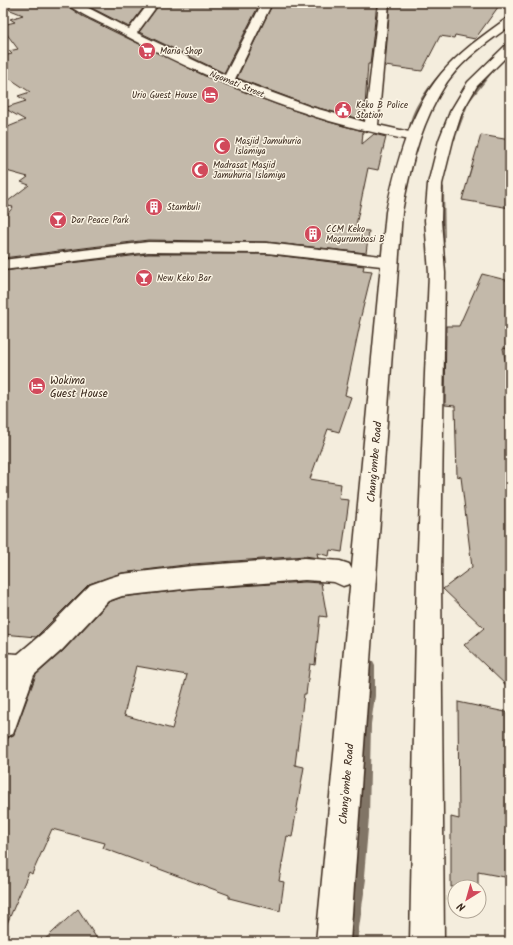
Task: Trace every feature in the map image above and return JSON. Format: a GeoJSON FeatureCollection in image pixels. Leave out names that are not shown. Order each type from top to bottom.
{"type":"FeatureCollection","features":[{"type":"Feature","properties":{"kind":"main road","name":"Ngomati Street"},"geometry":{"type":"LineString","coordinates":[[72,3],[130,35],[228,81],[293,106],[371,128],[413,137]]}},
{"type":"Feature","properties":{"kind":"main road"},"geometry":{"type":"LineString","coordinates":[[130,35],[154,3]]}},
{"type":"Feature","properties":{"kind":"main road"},"geometry":{"type":"LineString","coordinates":[[228,81],[267,3]]}},
{"type":"Feature","properties":{"kind":"main road"},"geometry":{"type":"LineString","coordinates":[[371,128],[384,3]]}},
{"type":"Feature","properties":{"kind":"main road","name":"Chang'ombe Road"},"geometry":{"type":"LineString","coordinates":[[333,942],[394,212],[400,179],[413,137],[426,107],[444,77],[467,54],[510,21]]}},
{"type":"Feature","properties":{"kind":"main road"},"geometry":{"type":"LineString","coordinates":[[427,942],[429,576],[437,273],[433,220],[435,184],[446,140],[456,112],[472,84],[510,47]]}},
{"type":"Feature","properties":{"kind":"main road"},"geometry":{"type":"LineString","coordinates":[[3,265],[148,247],[267,248],[390,262]]}},
{"type":"Feature","properties":{"kind":"main road"},"geometry":{"type":"LineString","coordinates":[[3,724],[13,667],[53,641],[99,593],[109,588],[192,576],[305,569],[340,572],[343,575]]}},
{"type":"Feature","properties":{"kind":"building"},"geometry":{"type":"Polygon","coordinates":[[[3,3],[66,3],[70,8],[82,16],[207,77],[278,105],[329,122],[363,131],[362,144],[374,134],[386,137],[378,170],[368,168],[355,230],[369,231],[366,253],[267,242],[148,240],[3,258],[3,220],[13,207],[3,205],[29,185],[21,182],[28,177],[3,170],[3,129],[25,120],[4,108],[26,101],[18,96],[30,92],[3,74],[3,56],[12,54],[9,51],[18,49],[3,29],[3,25],[15,22],[10,19],[23,15],[3,7],[3,3]]]}},
{"type":"Feature","properties":{"kind":"building"},"geometry":{"type":"Polygon","coordinates":[[[82,3],[147,3],[129,27],[82,3]]]}},
{"type":"Feature","properties":{"kind":"building"},"geometry":{"type":"Polygon","coordinates":[[[160,3],[208,5],[210,3],[260,3],[224,73],[139,32],[160,3]]]}},
{"type":"Feature","properties":{"kind":"building"},"geometry":{"type":"Polygon","coordinates":[[[273,3],[377,3],[370,64],[368,64],[364,120],[311,106],[237,78],[273,3]]]}},
{"type":"Feature","properties":{"kind":"building"},"geometry":{"type":"Polygon","coordinates":[[[390,3],[501,3],[475,39],[455,35],[454,38],[440,36],[422,71],[385,66],[390,3]]]}},
{"type":"Feature","properties":{"kind":"building"},"geometry":{"type":"Polygon","coordinates":[[[481,135],[510,140],[510,208],[462,200],[481,135]]]}},
{"type":"Feature","properties":{"kind":"building"},"geometry":{"type":"Polygon","coordinates":[[[148,254],[267,254],[364,266],[363,270],[372,271],[359,324],[345,395],[351,397],[339,432],[328,429],[310,479],[341,484],[339,499],[349,500],[342,552],[330,550],[329,556],[317,553],[318,558],[305,556],[192,564],[122,573],[89,584],[36,637],[3,634],[3,271],[148,254]]]}},
{"type":"Feature","properties":{"kind":"building"},"geometry":{"type":"Polygon","coordinates":[[[482,274],[510,281],[510,350],[503,348],[510,385],[510,689],[464,645],[484,628],[443,589],[472,567],[461,477],[457,476],[455,406],[445,405],[446,326],[459,326],[482,274]]]}},
{"type":"Feature","properties":{"kind":"building"},"geometry":{"type":"Polygon","coordinates":[[[305,582],[321,583],[327,617],[320,616],[315,665],[310,664],[306,694],[304,694],[295,765],[304,767],[292,837],[287,836],[279,881],[284,882],[280,911],[229,898],[229,895],[103,848],[105,843],[52,829],[32,874],[29,872],[3,933],[3,750],[8,738],[14,734],[36,675],[63,651],[109,602],[122,597],[192,589],[305,582]],[[136,666],[124,715],[172,729],[187,675],[136,666]]]}},
{"type":"Feature","properties":{"kind":"building"},"geometry":{"type":"Polygon","coordinates":[[[458,702],[510,713],[510,878],[478,872],[478,879],[451,879],[451,817],[459,819],[458,702]]]}},
{"type":"Feature","properties":{"kind":"building"},"geometry":{"type":"Polygon","coordinates":[[[78,909],[99,942],[42,942],[78,909]]]}},
{"type":"Feature","properties":{"kind":"waterway"},"geometry":{"type":"LineString","coordinates":[[488,33],[510,17]]}},
{"type":"Feature","properties":{"kind":"waterway"},"geometry":{"type":"LineString","coordinates":[[452,140],[467,102],[494,67],[510,52]]}},
{"type":"Feature","properties":{"kind":"waterway"},"geometry":{"type":"LineString","coordinates":[[411,132],[416,114],[424,97],[429,89],[448,68]]}},
{"type":"Feature","properties":{"kind":"waterway"},"geometry":{"type":"LineString","coordinates":[[441,187],[442,242]]}},
{"type":"Feature","properties":{"kind":"waterway"},"geometry":{"type":"LineString","coordinates":[[153,255],[200,252]]}},
{"type":"Feature","properties":{"kind":"waterway"},"geometry":{"type":"LineString","coordinates":[[241,252],[276,256]]}},
{"type":"Feature","properties":{"kind":"waterway"},"geometry":{"type":"LineString","coordinates":[[308,260],[345,262]]}},
{"type":"Feature","properties":{"kind":"waterway"},"geometry":{"type":"LineString","coordinates":[[359,873],[363,817],[365,724],[369,696],[369,665]]}},
{"type":"Feature","properties":{"kind":"waterway"},"geometry":{"type":"LineString","coordinates":[[350,942],[359,879]]}},
{"type":"Feature","properties":{"kind":"place","name":"Maria Shop"},"geometry":{"type":"Point","coordinates":[147,51]}},
{"type":"Feature","properties":{"kind":"place","name":"Urio Guest House"},"geometry":{"type":"Point","coordinates":[210,95]}},
{"type":"Feature","properties":{"kind":"place","name":"Keko B Police Station"},"geometry":{"type":"Point","coordinates":[343,110]}},
{"type":"Feature","properties":{"kind":"place","name":"Masjid Jamuhuria Islamiya"},"geometry":{"type":"Point","coordinates":[222,146]}},
{"type":"Feature","properties":{"kind":"place","name":"Madrasat Masjid Jamuhuria Islamiya"},"geometry":{"type":"Point","coordinates":[200,170]}},
{"type":"Feature","properties":{"kind":"place","name":"Stambuli"},"geometry":{"type":"Point","coordinates":[154,207]}},
{"type":"Feature","properties":{"kind":"place","name":"Dar Peace Park"},"geometry":{"type":"Point","coordinates":[58,220]}},
{"type":"Feature","properties":{"kind":"place","name":"CCM Keko Magurumbasi B"},"geometry":{"type":"Point","coordinates":[313,234]}},
{"type":"Feature","properties":{"kind":"place","name":"New Keko Bar"},"geometry":{"type":"Point","coordinates":[144,278]}},
{"type":"Feature","properties":{"kind":"place","name":"Wokima Guest House"},"geometry":{"type":"Point","coordinates":[37,386]}}]}
